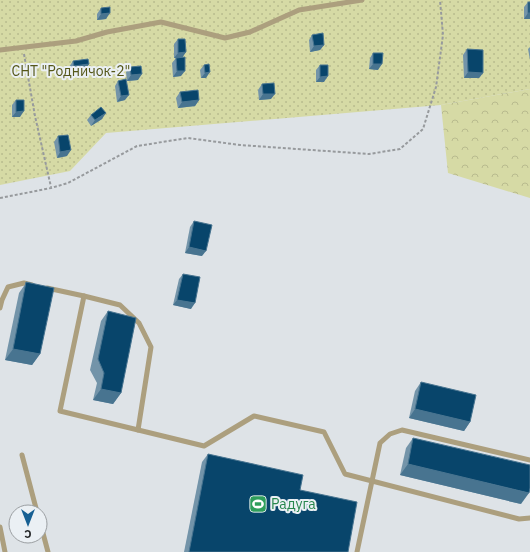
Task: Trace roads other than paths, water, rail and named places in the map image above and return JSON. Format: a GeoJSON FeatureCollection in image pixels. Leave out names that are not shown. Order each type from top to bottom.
{"type":"FeatureCollection","features":[{"type":"Feature","properties":{"kind":"lane"},"geometry":{"type":"LineString","coordinates":[[0,50],[76,41],[107,32],[160,22],[225,38],[250,32],[299,10],[362,0]]}},
{"type":"Feature","properties":{"kind":"lane"},"geometry":{"type":"LineString","coordinates":[[0,308],[8,287],[24,283],[120,305],[139,322],[151,347],[138,430]]}},
{"type":"Feature","properties":{"kind":"lane"},"geometry":{"type":"LineString","coordinates":[[84,296],[60,411],[204,446],[254,416],[324,432],[345,474],[519,519],[530,518]]}},
{"type":"Feature","properties":{"kind":"lane"},"geometry":{"type":"LineString","coordinates":[[357,552],[380,444],[390,434],[402,430],[530,460]]}},
{"type":"Feature","properties":{"kind":"lane"},"geometry":{"type":"LineString","coordinates":[[22,455],[35,504]]}},
{"type":"Feature","properties":{"kind":"lane"},"geometry":{"type":"LineString","coordinates":[[0,526],[5,552]]}},
{"type":"Feature","properties":{"kind":"place","name":"Радуга"},"geometry":{"type":"Point","coordinates":[258,504]}},
{"type":"Feature","properties":{"kind":"park label","name":"СНТ \"Родничок-2\""},"geometry":{"type":"Point","coordinates":[71,71]}}]}
